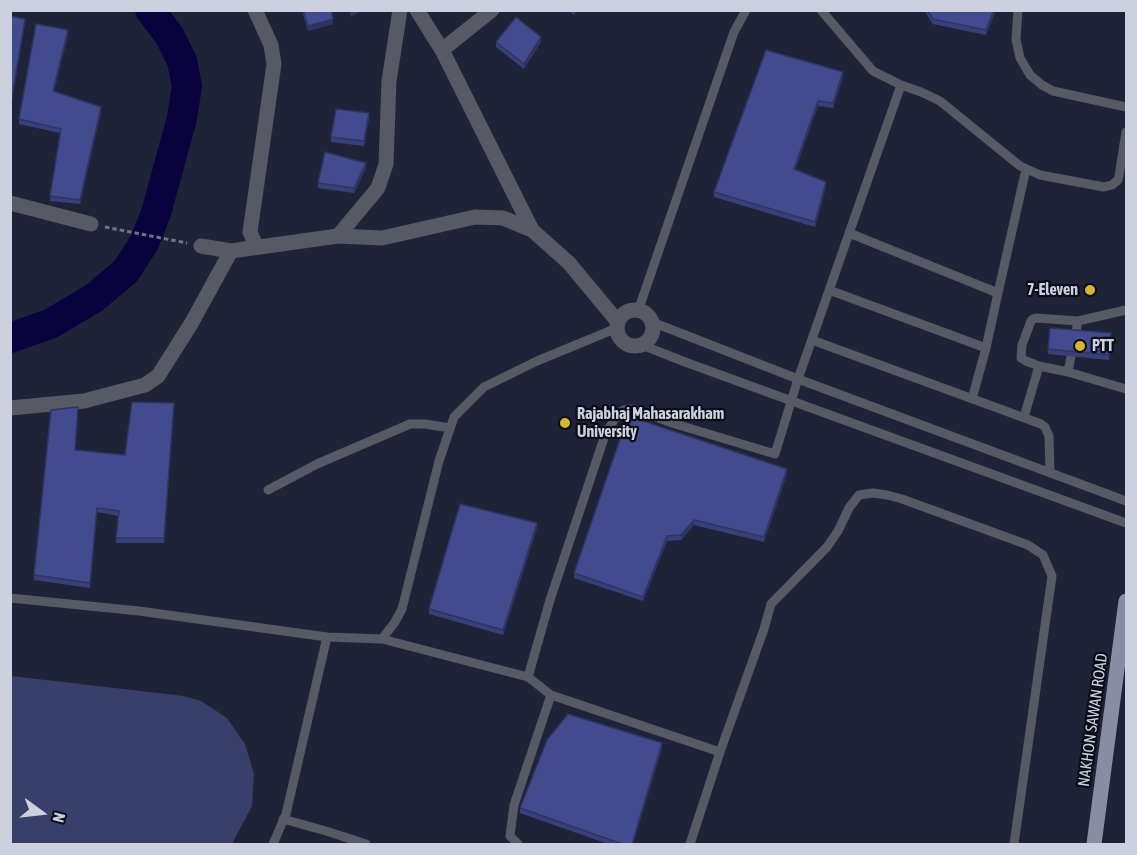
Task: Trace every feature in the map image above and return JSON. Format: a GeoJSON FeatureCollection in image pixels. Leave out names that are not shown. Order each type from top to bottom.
{"type":"FeatureCollection","features":[{"type":"Feature","properties":{"kind":"main road","name":"NAKHON SAWAN ROAD"},"geometry":{"type":"LineString","coordinates":[[1094,844],[1126,601]]}},
{"type":"Feature","properties":{"kind":"street"},"geometry":{"type":"LineString","coordinates":[[255,10],[271,45],[274,64],[250,232],[256,246]]}},
{"type":"Feature","properties":{"kind":"street"},"geometry":{"type":"LineString","coordinates":[[338,236],[378,188],[387,164],[389,81],[400,10]]}},
{"type":"Feature","properties":{"kind":"street"},"geometry":{"type":"LineString","coordinates":[[417,10],[442,50],[532,230]]}},
{"type":"Feature","properties":{"kind":"street"},"geometry":{"type":"LineString","coordinates":[[442,50],[492,10]]}},
{"type":"Feature","properties":{"kind":"street"},"geometry":{"type":"LineString","coordinates":[[10,203],[91,224]]}},
{"type":"Feature","properties":{"kind":"street"},"geometry":{"type":"LineString","coordinates":[[201,246],[231,250],[338,236],[382,238],[475,217],[502,218],[532,230],[569,263],[617,325]]}},
{"type":"Feature","properties":{"kind":"street"},"geometry":{"type":"LineString","coordinates":[[10,408],[84,401],[145,385],[158,376],[191,324],[231,250]]}},
{"type":"Feature","properties":{"kind":"street"},"geometry":{"type":"LineString","coordinates":[[638,311],[649,317],[652,322],[652,332],[650,338],[642,345],[630,345],[624,343],[618,334],[617,325],[621,316],[626,312],[638,311]]}},
{"type":"Feature","properties":{"kind":"lane"},"geometry":{"type":"LineString","coordinates":[[638,311],[734,32],[746,10]]}},
{"type":"Feature","properties":{"kind":"lane"},"geometry":{"type":"LineString","coordinates":[[821,10],[873,71],[900,85],[930,95],[946,105],[1026,169],[1047,178],[1104,187],[1112,185],[1119,176],[1126,132]]}},
{"type":"Feature","properties":{"kind":"lane"},"geometry":{"type":"LineString","coordinates":[[1017,10],[1016,39],[1020,58],[1024,67],[1036,80],[1053,91],[1126,107]]}},
{"type":"Feature","properties":{"kind":"lane"},"geometry":{"type":"LineString","coordinates":[[528,677],[550,600],[605,435],[617,415],[627,409],[634,409],[775,454],[798,379],[900,85]]}},
{"type":"Feature","properties":{"kind":"lane"},"geometry":{"type":"LineString","coordinates":[[972,399],[986,348],[1026,169]]}},
{"type":"Feature","properties":{"kind":"lane"},"geometry":{"type":"LineString","coordinates":[[849,234],[998,293]]}},
{"type":"Feature","properties":{"kind":"lane"},"geometry":{"type":"LineString","coordinates":[[829,290],[986,348]]}},
{"type":"Feature","properties":{"kind":"lane"},"geometry":{"type":"LineString","coordinates":[[1126,310],[1078,321],[1033,319],[1030,321],[1022,345],[1021,358],[1039,366],[1126,389]]}},
{"type":"Feature","properties":{"kind":"lane"},"geometry":{"type":"LineString","coordinates":[[1068,372],[1078,321]]}},
{"type":"Feature","properties":{"kind":"lane"},"geometry":{"type":"LineString","coordinates":[[652,322],[1126,501]]}},
{"type":"Feature","properties":{"kind":"lane"},"geometry":{"type":"LineString","coordinates":[[382,639],[402,609],[439,460],[454,417],[484,387],[617,325]]}},
{"type":"Feature","properties":{"kind":"lane"},"geometry":{"type":"LineString","coordinates":[[812,340],[1041,424],[1047,431],[1050,472]]}},
{"type":"Feature","properties":{"kind":"lane"},"geometry":{"type":"LineString","coordinates":[[642,345],[1126,523]]}},
{"type":"Feature","properties":{"kind":"lane"},"geometry":{"type":"LineString","coordinates":[[1024,417],[1039,366]]}},
{"type":"Feature","properties":{"kind":"lane"},"geometry":{"type":"LineString","coordinates":[[268,490],[317,464],[410,424],[450,428]]}},
{"type":"Feature","properties":{"kind":"lane"},"geometry":{"type":"LineString","coordinates":[[690,844],[771,604],[827,547],[859,495],[873,493],[902,499],[1028,545],[1043,555],[1052,576],[1014,844]]}},
{"type":"Feature","properties":{"kind":"lane"},"geometry":{"type":"LineString","coordinates":[[10,598],[139,611],[327,637],[382,639],[528,677],[551,695],[720,752]]}},
{"type":"Feature","properties":{"kind":"lane"},"geometry":{"type":"LineString","coordinates":[[273,844],[283,819],[303,744],[327,637]]}},
{"type":"Feature","properties":{"kind":"lane"},"geometry":{"type":"LineString","coordinates":[[518,844],[510,836],[514,805],[551,695]]}},
{"type":"Feature","properties":{"kind":"lane"},"geometry":{"type":"LineString","coordinates":[[283,819],[366,844]]}},
{"type":"Feature","properties":{"kind":"path"},"geometry":{"type":"LineString","coordinates":[[91,224],[201,246]]}},
{"type":"Feature","properties":{"kind":"shaded area"},"geometry":{"type":"Polygon","coordinates":[[[11,676],[184,696],[201,701],[227,718],[245,744],[254,774],[252,806],[232,844],[11,844],[11,676]]]}},
{"type":"Feature","properties":{"kind":"building"},"geometry":{"type":"Polygon","coordinates":[[[303,10],[331,10],[333,19],[308,26],[303,10]]]}},
{"type":"Feature","properties":{"kind":"building"},"geometry":{"type":"Polygon","coordinates":[[[927,10],[994,10],[986,30],[933,19],[927,10]]]}},
{"type":"Feature","properties":{"kind":"building"},"geometry":{"type":"Polygon","coordinates":[[[10,16],[25,19],[10,108],[10,16]]]}},
{"type":"Feature","properties":{"kind":"building"},"geometry":{"type":"Polygon","coordinates":[[[516,17],[541,37],[524,64],[496,42],[516,17]]]}},
{"type":"Feature","properties":{"kind":"building"},"geometry":{"type":"Polygon","coordinates":[[[36,24],[68,30],[53,91],[101,107],[80,200],[50,196],[61,129],[19,119],[36,24]]]}},
{"type":"Feature","properties":{"kind":"building"},"geometry":{"type":"Polygon","coordinates":[[[766,50],[843,72],[833,103],[818,101],[794,169],[826,182],[815,222],[714,192],[766,50]]]}},
{"type":"Feature","properties":{"kind":"building"},"geometry":{"type":"Polygon","coordinates":[[[336,109],[369,113],[364,141],[331,137],[336,109]]]}},
{"type":"Feature","properties":{"kind":"building"},"geometry":{"type":"Polygon","coordinates":[[[325,152],[366,163],[354,188],[318,183],[325,152]]]}},
{"type":"Feature","properties":{"kind":"building","name":"PTT"},"geometry":{"type":"Polygon","coordinates":[[[1050,328],[1111,333],[1109,355],[1048,349],[1050,328]]]}},
{"type":"Feature","properties":{"kind":"building"},"geometry":{"type":"Polygon","coordinates":[[[132,402],[174,403],[164,538],[116,538],[119,511],[97,508],[90,583],[34,575],[51,410],[78,407],[75,450],[125,455],[132,402]]]}},
{"type":"Feature","properties":{"kind":"building"},"geometry":{"type":"Polygon","coordinates":[[[628,416],[787,469],[764,537],[694,520],[681,535],[667,536],[643,597],[574,573],[628,416]]]}},
{"type":"Feature","properties":{"kind":"building"},"geometry":{"type":"Polygon","coordinates":[[[460,504],[537,523],[503,630],[429,609],[460,504]]]}},
{"type":"Feature","properties":{"kind":"building"},"geometry":{"type":"Polygon","coordinates":[[[568,714],[662,743],[632,844],[622,844],[520,808],[547,740],[568,714]]]}},
{"type":"Feature","properties":{"kind":"waterway"},"geometry":{"type":"LineString","coordinates":[[10,338],[50,324],[94,298],[126,271],[144,243],[156,213],[182,118],[187,86],[182,61],[169,35],[150,10]]}},
{"type":"Feature","properties":{"kind":"place","name":"7-Eleven"},"geometry":{"type":"Point","coordinates":[1090,290]}},
{"type":"Feature","properties":{"kind":"place","name":"PTT"},"geometry":{"type":"Point","coordinates":[1080,346]}},
{"type":"Feature","properties":{"kind":"place","name":"Rajabhaj Mahasarakham University"},"geometry":{"type":"Point","coordinates":[565,423]}}]}
